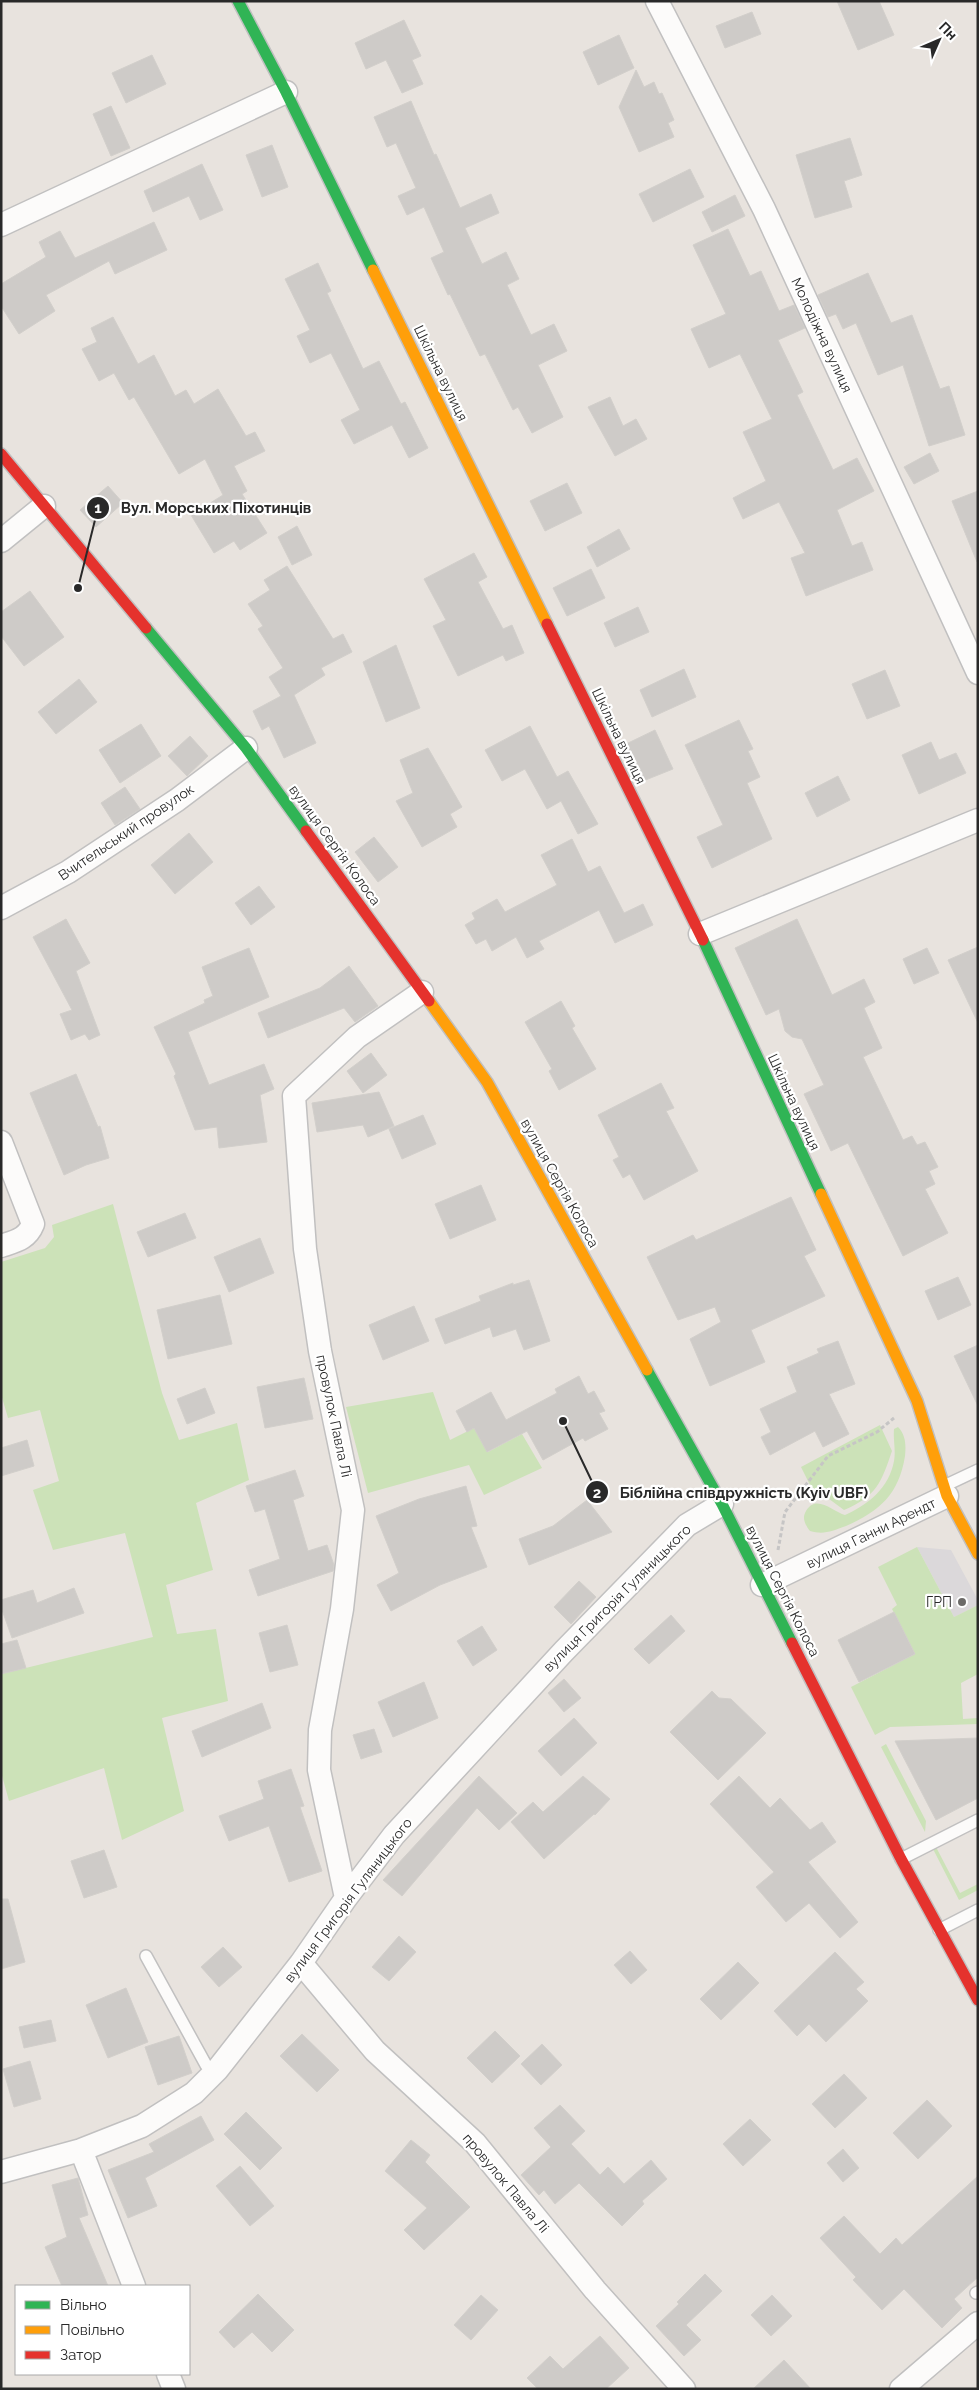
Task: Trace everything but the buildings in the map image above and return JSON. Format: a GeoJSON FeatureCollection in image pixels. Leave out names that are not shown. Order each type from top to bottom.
{"type":"FeatureCollection","features":[{"type":"Feature","properties":{"kind":"street","name":"Шкільна вулиця"},"geometry":{"type":"LineString","coordinates":[[238,1],[286,92],[700,934],[917,1402],[946,1491]]}},
{"type":"Feature","properties":{"kind":"street","name":"Молодіжна вулиця"},"geometry":{"type":"LineString","coordinates":[[657,1],[764,209],[978,673]]}},
{"type":"Feature","properties":{"kind":"street"},"geometry":{"type":"LineString","coordinates":[[1,226],[286,92]]}},
{"type":"Feature","properties":{"kind":"street","name":"вулиця Сергія Колоса"},"geometry":{"type":"LineString","coordinates":[[1,454],[246,748],[487,1082],[722,1504],[770,1581],[901,1859],[978,2000]]}},
{"type":"Feature","properties":{"kind":"street"},"geometry":{"type":"LineString","coordinates":[[1,540],[44,506]]}},
{"type":"Feature","properties":{"kind":"street","name":"Вчительський провулок"},"geometry":{"type":"LineString","coordinates":[[1,908],[68,872],[176,800],[246,748]]}},
{"type":"Feature","properties":{"kind":"street"},"geometry":{"type":"LineString","coordinates":[[700,934],[978,820]]}},
{"type":"Feature","properties":{"kind":"street","name":"провулок Павла Лі"},"geometry":{"type":"LineString","coordinates":[[346,1898],[319,1770],[320,1730],[342,1609],[353,1510],[320,1351],[305,1249],[294,1096],[357,1037],[422,992]]}},
{"type":"Feature","properties":{"kind":"street"},"geometry":{"type":"LineString","coordinates":[[1,1142],[33,1224],[30,1232],[21,1240],[1,1246]]}},
{"type":"Feature","properties":{"kind":"street","name":"вулиця Ганни Арендт"},"geometry":{"type":"LineString","coordinates":[[770,1581],[946,1491],[978,1554]]}},
{"type":"Feature","properties":{"kind":"street","name":"вулиця Григорія Гуляницького"},"geometry":{"type":"LineString","coordinates":[[1,2172],[81,2150],[142,2126],[194,2093],[218,2070],[301,1963],[346,1898],[394,1835],[564,1651],[688,1525],[722,1504]]}},
{"type":"Feature","properties":{"kind":"street","name":"провулок Павла Лі"},"geometry":{"type":"LineString","coordinates":[[301,1963],[375,2051],[475,2142],[595,2290],[684,2389]]}},
{"type":"Feature","properties":{"kind":"street"},"geometry":{"type":"LineString","coordinates":[[81,2150],[134,2285]]}},
{"type":"Feature","properties":{"kind":"street"},"geometry":{"type":"LineString","coordinates":[[902,2389],[978,2322]]}},
{"type":"Feature","properties":{"kind":"street"},"geometry":{"type":"LineString","coordinates":[[168,2375],[174,2389]]}},
{"type":"Feature","properties":{"kind":"lane"},"geometry":{"type":"LineString","coordinates":[[946,1491],[978,1470]]}},
{"type":"Feature","properties":{"kind":"lane"},"geometry":{"type":"LineString","coordinates":[[901,1859],[978,1820]]}},
{"type":"Feature","properties":{"kind":"lane"},"geometry":{"type":"LineString","coordinates":[[939,1930],[978,1910]]}},
{"type":"Feature","properties":{"kind":"lane"},"geometry":{"type":"LineString","coordinates":[[146,1956],[206,2065],[218,2070]]}},
{"type":"Feature","properties":{"kind":"path"},"geometry":{"type":"LineString","coordinates":[[770,1581],[785,1512],[828,1456],[877,1432],[917,1402]]}},
{"type":"Feature","properties":{"kind":"shaded area"},"geometry":{"type":"Polygon","coordinates":[[[917,1547],[951,1550],[978,1600],[978,1605],[954,1617],[917,1547]]]}},
{"type":"Feature","properties":{"kind":"green space"},"geometry":{"type":"Polygon","coordinates":[[[113,1204],[162,1393],[179,1440],[237,1423],[249,1480],[196,1503],[213,1570],[166,1585],[177,1634],[216,1629],[228,1701],[162,1718],[184,1811],[122,1840],[104,1768],[9,1801],[1,1772],[1,1674],[153,1637],[125,1533],[53,1550],[33,1490],[59,1481],[40,1410],[8,1418],[1,1394],[1,1262],[45,1248],[54,1237],[52,1225],[113,1204]]]}},
{"type":"Feature","properties":{"kind":"green space"},"geometry":{"type":"Polygon","coordinates":[[[433,1392],[450,1440],[474,1428],[488,1452],[522,1434],[542,1468],[484,1495],[469,1465],[368,1493],[346,1407],[433,1392]]]}},
{"type":"Feature","properties":{"kind":"green space"},"geometry":{"type":"Polygon","coordinates":[[[880,1425],[892,1451],[881,1480],[871,1494],[844,1510],[825,1496],[817,1499],[801,1467],[880,1425]]]}},
{"type":"Feature","properties":{"kind":"green space"},"geometry":{"type":"Polygon","coordinates":[[[898,1427],[904,1437],[905,1456],[898,1481],[886,1500],[869,1514],[846,1526],[832,1531],[810,1531],[804,1518],[809,1507],[814,1504],[824,1505],[845,1515],[862,1506],[883,1487],[894,1461],[894,1429],[898,1427]]]}},
{"type":"Feature","properties":{"kind":"green space"},"geometry":{"type":"Polygon","coordinates":[[[917,1547],[954,1617],[978,1605],[978,1674],[961,1683],[963,1719],[978,1718],[978,1724],[890,1727],[875,1735],[851,1687],[915,1654],[892,1609],[897,1605],[878,1567],[917,1547]]]}},
{"type":"Feature","properties":{"kind":"green space"},"geometry":{"type":"Polygon","coordinates":[[[886,1744],[926,1821],[925,1832],[881,1747],[886,1744]]]}},
{"type":"Feature","properties":{"kind":"green space"},"geometry":{"type":"Polygon","coordinates":[[[936,1847],[960,1893],[978,1884],[978,1890],[959,1900],[933,1849],[936,1847]]]}},
{"type":"Feature","properties":{"kind":"traffic: fast"},"geometry":{"type":"LineString","coordinates":[[238,1],[286,92],[373,270]]}},
{"type":"Feature","properties":{"kind":"traffic: fast"},"geometry":{"type":"LineString","coordinates":[[146,628],[246,748],[306,831]]}},
{"type":"Feature","properties":{"kind":"traffic: fast"},"geometry":{"type":"LineString","coordinates":[[703,940],[821,1194]]}},
{"type":"Feature","properties":{"kind":"traffic: fast"},"geometry":{"type":"LineString","coordinates":[[647,1370],[722,1504],[792,1643]]}},
{"type":"Feature","properties":{"kind":"traffic: slow"},"geometry":{"type":"LineString","coordinates":[[373,270],[547,624]]}},
{"type":"Feature","properties":{"kind":"traffic: slow"},"geometry":{"type":"LineString","coordinates":[[429,1001],[487,1082],[647,1370]]}},
{"type":"Feature","properties":{"kind":"traffic: slow"},"geometry":{"type":"LineString","coordinates":[[821,1194],[917,1401],[947,1496],[978,1554]]}},
{"type":"Feature","properties":{"kind":"traffic: jam"},"geometry":{"type":"LineString","coordinates":[[1,454],[146,628]]}},
{"type":"Feature","properties":{"kind":"traffic: jam"},"geometry":{"type":"LineString","coordinates":[[547,624],[703,940]]}},
{"type":"Feature","properties":{"kind":"traffic: jam"},"geometry":{"type":"LineString","coordinates":[[306,831],[429,1001]]}},
{"type":"Feature","properties":{"kind":"traffic: jam"},"geometry":{"type":"LineString","coordinates":[[792,1643],[901,1859],[978,2000]]}},
{"type":"Feature","properties":{"kind":"place","name":"Вул. Морських Піхотинців"},"geometry":{"type":"Point","coordinates":[78,588]}},
{"type":"Feature","properties":{"kind":"place","name":"Біблійна співдружність (Kyiv UBF)"},"geometry":{"type":"Point","coordinates":[563,1421]}},
{"type":"Feature","properties":{"kind":"place","name":"ГРП"},"geometry":{"type":"Point","coordinates":[962,1602]}}]}
